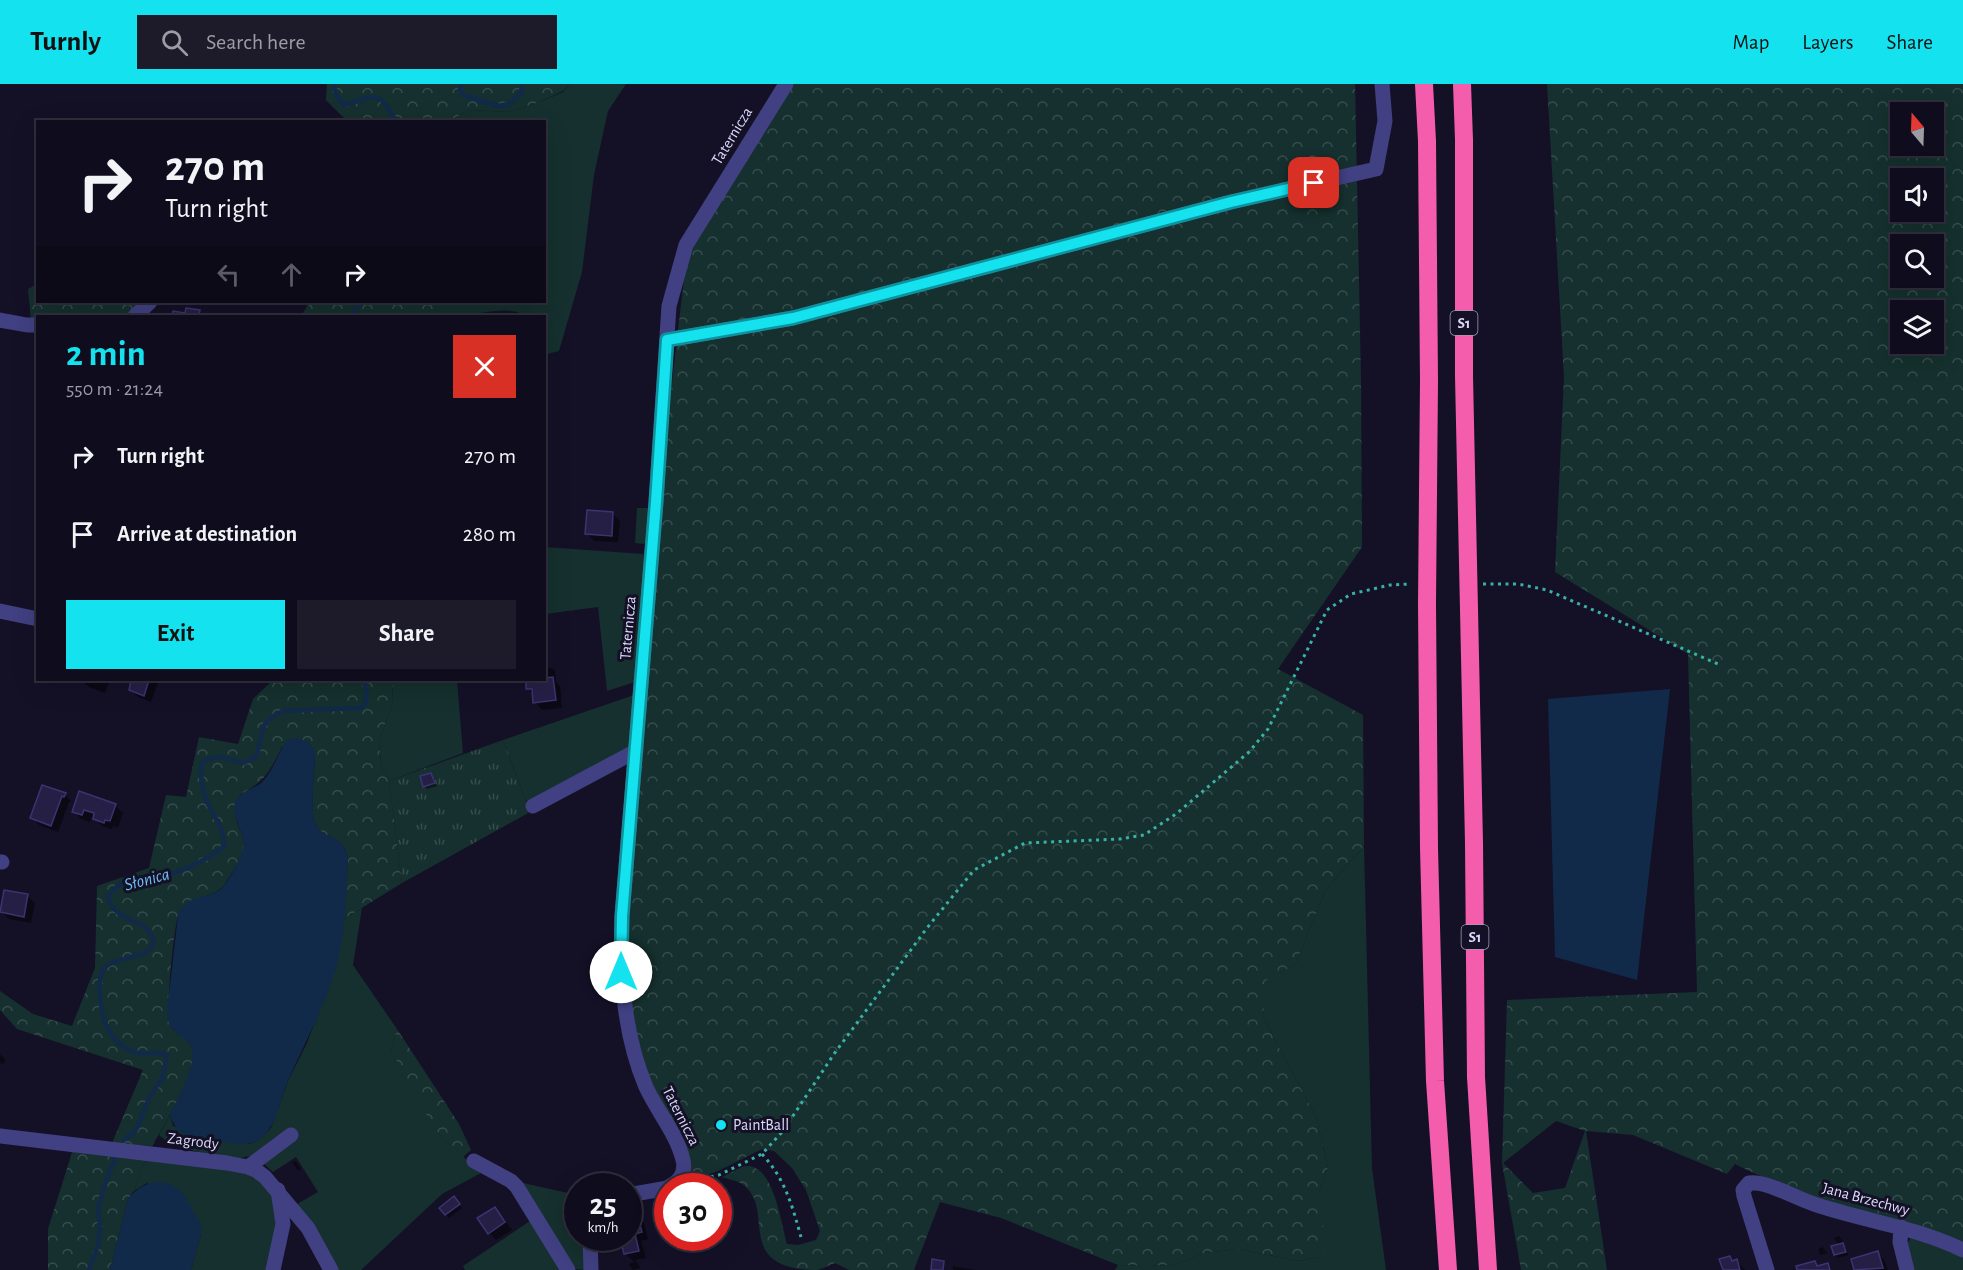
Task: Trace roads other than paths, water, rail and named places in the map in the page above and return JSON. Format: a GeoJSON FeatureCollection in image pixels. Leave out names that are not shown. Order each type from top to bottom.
{"type":"FeatureCollection","features":[{"type":"Feature","properties":{"kind":"highway","name":"S1"},"geometry":{"type":"LineString","coordinates":[[1424,84],[1427,153],[1429,848],[1434,1082],[1448,1270]]}},
{"type":"Feature","properties":{"kind":"highway","name":"S1"},"geometry":{"type":"LineString","coordinates":[[1462,84],[1464,376],[1474,843],[1476,1077],[1488,1270]]}},
{"type":"Feature","properties":{"kind":"street","name":"Taternicza"},"geometry":{"type":"LineString","coordinates":[[682,1173],[684,1161],[646,1087],[635,1053],[621,972],[622,916],[656,502],[669,306],[686,244],[786,84]]}},
{"type":"Feature","properties":{"kind":"street"},"geometry":{"type":"LineString","coordinates":[[667,340],[793,318],[1231,202],[1376,169],[1385,121],[1382,84]]}},
{"type":"Feature","properties":{"kind":"street"},"geometry":{"type":"LineString","coordinates":[[136,315],[149,303]]}},
{"type":"Feature","properties":{"kind":"street"},"geometry":{"type":"LineString","coordinates":[[0,320],[36,325]]}},
{"type":"Feature","properties":{"kind":"street"},"geometry":{"type":"LineString","coordinates":[[0,611],[36,620]]}},
{"type":"Feature","properties":{"kind":"street"},"geometry":{"type":"LineString","coordinates":[[533,806],[636,751]]}},
{"type":"Feature","properties":{"kind":"street"},"geometry":{"type":"LineString","coordinates":[[248,1167],[291,1135]]}},
{"type":"Feature","properties":{"kind":"street","name":"Zagrody"},"geometry":{"type":"LineString","coordinates":[[0,1136],[248,1167],[266,1176],[278,1190],[308,1228],[331,1270]]}},
{"type":"Feature","properties":{"kind":"street"},"geometry":{"type":"LineString","coordinates":[[474,1161],[511,1181],[517,1187],[568,1270]]}},
{"type":"Feature","properties":{"kind":"street","name":"Jana Brzechwy"},"geometry":{"type":"LineString","coordinates":[[1767,1270],[1743,1190],[1749,1183],[1760,1183],[1812,1203],[1920,1232],[1963,1250]]}},
{"type":"Feature","properties":{"kind":"street"},"geometry":{"type":"LineString","coordinates":[[273,1270],[283,1224],[278,1190]]}},
{"type":"Feature","properties":{"kind":"street"},"geometry":{"type":"LineString","coordinates":[[1901,1227],[1900,1242],[1907,1270]]}},
{"type":"Feature","properties":{"kind":"street"},"geometry":{"type":"LineString","coordinates":[[590,1251],[591,1270]]}},
{"type":"Feature","properties":{"kind":"water"},"geometry":{"type":"Polygon","coordinates":[[[1670,689],[1637,980],[1555,957],[1548,699],[1670,689]]]}},
{"type":"Feature","properties":{"kind":"water"},"geometry":{"type":"Polygon","coordinates":[[[297,738],[309,742],[315,753],[313,801],[316,825],[324,834],[342,844],[348,858],[345,915],[339,957],[325,999],[266,1133],[256,1141],[244,1144],[192,1137],[177,1128],[170,1115],[187,1079],[192,1058],[189,1043],[169,1024],[167,1010],[178,914],[189,902],[219,891],[227,882],[237,864],[243,845],[235,804],[242,794],[264,780],[287,740],[297,738]]]}},
{"type":"Feature","properties":{"kind":"water"},"geometry":{"type":"Polygon","coordinates":[[[157,1182],[168,1183],[183,1193],[201,1225],[201,1234],[191,1270],[110,1270],[128,1199],[134,1192],[157,1182]]]}},
{"type":"Feature","properties":{"kind":"waterway","name":"Słonica"},"geometry":{"type":"LineString","coordinates":[[335,84],[338,98],[344,105],[375,97],[384,103],[395,120]]}},
{"type":"Feature","properties":{"kind":"waterway","name":"Słonica"},"geometry":{"type":"LineString","coordinates":[[461,84],[460,89],[463,95],[499,106],[509,104],[521,93],[522,84]]}},
{"type":"Feature","properties":{"kind":"waterway","name":"Słonica"},"geometry":{"type":"LineString","coordinates":[[351,315],[360,303]]}},
{"type":"Feature","properties":{"kind":"waterway","name":"Słonica"},"geometry":{"type":"LineString","coordinates":[[124,1140],[136,1130],[150,1096],[163,1077],[167,1055],[131,1051],[114,1039],[105,1023],[100,991],[103,970],[115,962],[142,954],[153,945],[149,932],[138,923],[117,912],[108,897],[120,884],[180,870],[204,859],[224,846],[222,831],[204,793],[201,781],[202,763],[217,757],[243,763],[256,757],[265,724],[269,719],[284,711],[361,708],[366,698],[364,681]]}},
{"type":"Feature","properties":{"kind":"waterway","name":"Słonica"},"geometry":{"type":"LineString","coordinates":[[89,1270],[99,1242],[98,1209],[104,1186],[116,1157]]}},
{"type":"Feature","properties":{"kind":"place","name":"PaintBall"},"geometry":{"type":"Point","coordinates":[721,1125]}}]}
